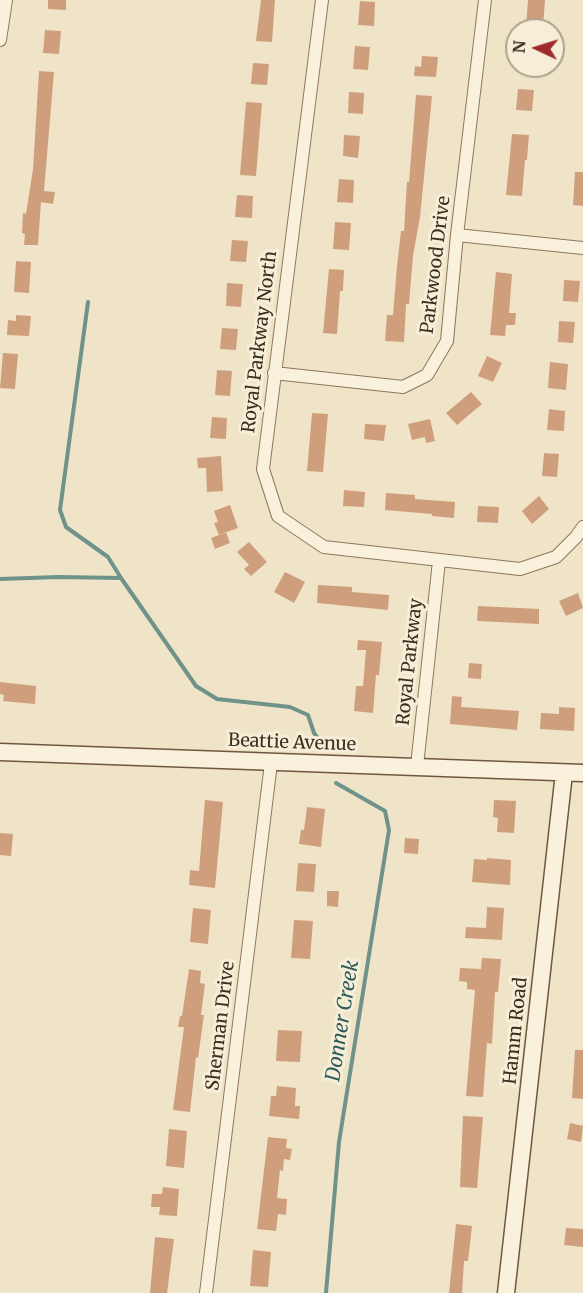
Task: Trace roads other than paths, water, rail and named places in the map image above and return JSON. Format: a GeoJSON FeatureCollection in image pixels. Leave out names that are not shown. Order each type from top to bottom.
{"type":"FeatureCollection","features":[{"type":"Feature","properties":{"kind":"street"},"geometry":{"type":"LineString","coordinates":[[0,40],[6,0]]}},
{"type":"Feature","properties":{"kind":"street","name":"Royal Parkway North"},"geometry":{"type":"LineString","coordinates":[[322,0],[263,469],[278,516],[324,547],[520,569],[556,557],[583,527]]}},
{"type":"Feature","properties":{"kind":"street","name":"Parkwood Drive"},"geometry":{"type":"LineString","coordinates":[[274,373],[403,387],[427,375],[447,341],[457,235],[485,0]]}},
{"type":"Feature","properties":{"kind":"street"},"geometry":{"type":"LineString","coordinates":[[457,235],[583,248]]}},
{"type":"Feature","properties":{"kind":"street","name":"Royal Parkway"},"geometry":{"type":"LineString","coordinates":[[417,766],[439,561]]}},
{"type":"Feature","properties":{"kind":"street","name":"Beattie Avenue"},"geometry":{"type":"LineString","coordinates":[[0,752],[583,773]]}},
{"type":"Feature","properties":{"kind":"street","name":"Sherman Drive"},"geometry":{"type":"LineString","coordinates":[[206,1293],[271,763]]}},
{"type":"Feature","properties":{"kind":"street","name":"Hamm Road"},"geometry":{"type":"LineString","coordinates":[[506,1293],[564,773]]}},
{"type":"Feature","properties":{"kind":"waterway"},"geometry":{"type":"LineString","coordinates":[[88,302],[60,510],[66,527],[108,557],[121,578]]}},
{"type":"Feature","properties":{"kind":"waterway","name":"Donner Creek"},"geometry":{"type":"LineString","coordinates":[[0,579],[121,578],[196,686],[217,699],[290,707],[308,715],[314,733],[323,745]]}},
{"type":"Feature","properties":{"kind":"waterway","name":"Donner Creek"},"geometry":{"type":"LineString","coordinates":[[326,1293],[339,1142],[389,830],[385,811],[336,783]]}}]}
